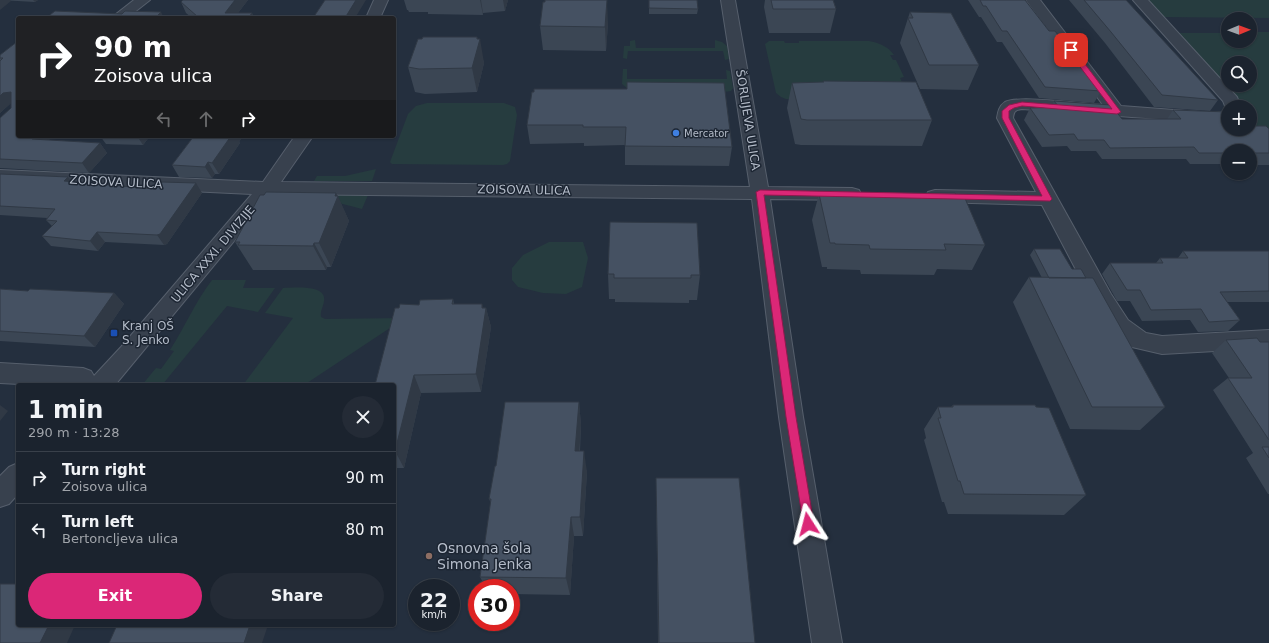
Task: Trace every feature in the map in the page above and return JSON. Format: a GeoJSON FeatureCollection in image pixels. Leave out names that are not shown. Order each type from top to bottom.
{"type":"FeatureCollection","features":[{"type":"Feature","properties":{"kind":"street"},"geometry":{"type":"LineString","coordinates":[[121,16],[143,0]]}},
{"type":"Feature","properties":{"kind":"street"},"geometry":{"type":"LineString","coordinates":[[374,16],[381,0]]}},
{"type":"Feature","properties":{"kind":"street","name":"ŠORLIJEVA ULICA"},"geometry":{"type":"LineString","coordinates":[[728,0],[760,192],[791,417],[827,643]]}},
{"type":"Feature","properties":{"kind":"street"},"geometry":{"type":"LineString","coordinates":[[1033,0],[1117,112]]}},
{"type":"Feature","properties":{"kind":"street"},"geometry":{"type":"LineString","coordinates":[[1140,0],[1231,100]]}},
{"type":"Feature","properties":{"kind":"street"},"geometry":{"type":"LineString","coordinates":[[1221,117],[1214,118],[1117,112],[1022,104],[1011,106],[1006,111],[1005,118],[1107,306],[1120,326],[1140,341],[1162,345],[1269,339]]}},
{"type":"Feature","properties":{"kind":"street","name":"ULICA XXXI. DIVIZIJE"},"geometry":{"type":"LineString","coordinates":[[92,381],[129,353],[268,188],[303,138]]}},
{"type":"Feature","properties":{"kind":"street","name":"ZOISOVA ULICA"},"geometry":{"type":"LineString","coordinates":[[0,176],[238,188],[760,192],[867,195]]}},
{"type":"Feature","properties":{"kind":"street"},"geometry":{"type":"LineString","coordinates":[[914,196],[1048,199]]}},
{"type":"Feature","properties":{"kind":"street"},"geometry":{"type":"LineString","coordinates":[[0,372],[92,381]]}},
{"type":"Feature","properties":{"kind":"street"},"geometry":{"type":"LineString","coordinates":[[0,495],[16,478]]}},
{"type":"Feature","properties":{"kind":"green space"},"geometry":{"type":"Polygon","coordinates":[[[1146,0],[1269,0],[1269,18],[1257,18],[1257,12],[1221,12],[1221,18],[1162,17],[1146,0]]]}},
{"type":"Feature","properties":{"kind":"green space"},"geometry":{"type":"Polygon","coordinates":[[[1257,32],[1269,32],[1269,140],[1257,127],[1257,100],[1238,100],[1230,92],[1257,92],[1257,56],[1221,56],[1221,82],[1177,33],[1221,33],[1221,48],[1257,48],[1257,32]]]}},
{"type":"Feature","properties":{"kind":"green space"},"geometry":{"type":"Polygon","coordinates":[[[635,40],[636,48],[715,48],[715,40],[722,42],[727,46],[729,59],[725,60],[723,51],[628,51],[627,59],[623,58],[624,46],[630,46],[630,41],[635,40]]]}},
{"type":"Feature","properties":{"kind":"green space"},"geometry":{"type":"Polygon","coordinates":[[[769,41],[799,43],[799,41],[869,41],[883,45],[894,55],[890,55],[893,60],[896,60],[904,77],[900,78],[903,84],[800,99],[786,99],[776,93],[765,44],[769,41]]]}},
{"type":"Feature","properties":{"kind":"green space"},"geometry":{"type":"Polygon","coordinates":[[[623,69],[627,69],[627,79],[727,79],[726,70],[730,71],[733,88],[731,91],[724,92],[628,89],[622,84],[623,69]]]}},
{"type":"Feature","properties":{"kind":"green space"},"geometry":{"type":"Polygon","coordinates":[[[427,103],[504,103],[515,107],[517,115],[510,161],[503,165],[392,164],[390,162],[408,114],[416,106],[427,103]]]}},
{"type":"Feature","properties":{"kind":"green space"},"geometry":{"type":"Polygon","coordinates":[[[376,169],[372,181],[314,181],[317,176],[345,176],[376,169]]]}},
{"type":"Feature","properties":{"kind":"green space"},"geometry":{"type":"Polygon","coordinates":[[[308,195],[368,195],[362,209],[308,195]]]}},
{"type":"Feature","properties":{"kind":"green space"},"geometry":{"type":"Polygon","coordinates":[[[549,242],[583,242],[588,258],[582,287],[566,294],[543,293],[518,287],[512,280],[512,268],[523,255],[549,242]]]}},
{"type":"Feature","properties":{"kind":"green space"},"geometry":{"type":"Polygon","coordinates":[[[212,280],[246,280],[243,288],[275,288],[258,312],[227,306],[164,383],[144,383],[156,368],[161,369],[174,351],[170,350],[200,297],[212,280]]]}},
{"type":"Feature","properties":{"kind":"green space"},"geometry":{"type":"Polygon","coordinates":[[[283,288],[309,288],[315,289],[324,296],[321,317],[325,319],[405,318],[307,383],[244,383],[293,318],[265,313],[283,288]]]}},
{"type":"Feature","properties":{"kind":"building"},"geometry":{"type":"Polygon","coordinates":[[[183,0],[235,0],[225,13],[252,13],[250,16],[197,16],[181,2],[183,0]]]}},
{"type":"Feature","properties":{"kind":"building"},"geometry":{"type":"Polygon","coordinates":[[[325,0],[356,0],[346,16],[314,16],[325,0]]]}},
{"type":"Feature","properties":{"kind":"building"},"geometry":{"type":"Polygon","coordinates":[[[545,0],[607,0],[605,27],[540,26],[543,2],[545,2],[545,0]]]}},
{"type":"Feature","properties":{"kind":"building"},"geometry":{"type":"Polygon","coordinates":[[[649,0],[697,0],[698,9],[649,8],[649,0]]]}},
{"type":"Feature","properties":{"kind":"building"},"geometry":{"type":"Polygon","coordinates":[[[771,0],[833,0],[836,9],[773,9],[771,0]]]}},
{"type":"Feature","properties":{"kind":"building"},"geometry":{"type":"Polygon","coordinates":[[[980,0],[1025,0],[1049,31],[1055,31],[1101,91],[1045,87],[1007,31],[1002,31],[986,6],[983,6],[980,0]]]}},
{"type":"Feature","properties":{"kind":"building"},"geometry":{"type":"Polygon","coordinates":[[[1084,0],[1126,0],[1218,100],[1162,95],[1084,0]]]}},
{"type":"Feature","properties":{"kind":"building"},"geometry":{"type":"Polygon","coordinates":[[[55,11],[122,14],[125,11],[161,12],[157,16],[49,16],[55,11]]]}},
{"type":"Feature","properties":{"kind":"building"},"geometry":{"type":"Polygon","coordinates":[[[910,12],[951,13],[979,65],[929,65],[908,18],[913,18],[910,12]]]}},
{"type":"Feature","properties":{"kind":"building"},"geometry":{"type":"Polygon","coordinates":[[[423,37],[477,37],[477,39],[480,39],[472,68],[419,69],[408,67],[418,39],[422,39],[423,37]]]}},
{"type":"Feature","properties":{"kind":"building"},"geometry":{"type":"Polygon","coordinates":[[[16,43],[16,138],[100,143],[82,163],[0,159],[0,118],[11,108],[11,92],[3,93],[0,96],[0,61],[3,58],[0,58],[0,55],[16,43]]]}},
{"type":"Feature","properties":{"kind":"building"},"geometry":{"type":"Polygon","coordinates":[[[823,81],[916,82],[932,120],[801,119],[792,83],[824,82],[823,81]]]}},
{"type":"Feature","properties":{"kind":"building"},"geometry":{"type":"Polygon","coordinates":[[[627,82],[724,83],[732,147],[625,146],[626,127],[527,125],[532,92],[534,92],[534,89],[627,89],[627,82]]]}},
{"type":"Feature","properties":{"kind":"building"},"geometry":{"type":"Polygon","coordinates":[[[1054,101],[1111,105],[1122,119],[1181,119],[1173,110],[1221,112],[1221,136],[1257,136],[1257,126],[1266,126],[1269,129],[1269,153],[1257,153],[1257,144],[1221,144],[1221,153],[1199,153],[1194,147],[1110,148],[1104,140],[1078,140],[1074,134],[1049,135],[1030,108],[1059,107],[1054,101]]]}},
{"type":"Feature","properties":{"kind":"building"},"geometry":{"type":"Polygon","coordinates":[[[192,138],[230,138],[212,163],[208,162],[205,167],[172,165],[192,138]]]}},
{"type":"Feature","properties":{"kind":"building"},"geometry":{"type":"Polygon","coordinates":[[[0,174],[68,177],[64,181],[156,189],[162,182],[196,183],[160,234],[97,232],[90,241],[42,236],[57,221],[46,220],[55,209],[0,206],[0,174]]]}},
{"type":"Feature","properties":{"kind":"building"},"geometry":{"type":"Polygon","coordinates":[[[266,192],[336,193],[335,196],[338,196],[319,243],[314,243],[313,246],[238,245],[240,242],[235,242],[260,195],[264,195],[266,192]]]}},
{"type":"Feature","properties":{"kind":"building"},"geometry":{"type":"Polygon","coordinates":[[[955,193],[957,196],[964,196],[985,245],[944,244],[946,250],[870,249],[869,245],[830,243],[819,194],[955,193]]]}},
{"type":"Feature","properties":{"kind":"building"},"geometry":{"type":"Polygon","coordinates":[[[610,222],[697,223],[700,275],[691,275],[691,278],[614,278],[614,274],[608,274],[610,222]]]}},
{"type":"Feature","properties":{"kind":"building"},"geometry":{"type":"Polygon","coordinates":[[[1034,249],[1060,249],[1072,269],[1081,269],[1086,278],[1049,278],[1034,249]]]}},
{"type":"Feature","properties":{"kind":"building"},"geometry":{"type":"Polygon","coordinates":[[[1183,251],[1269,251],[1269,291],[1220,292],[1240,320],[1209,322],[1201,309],[1151,310],[1140,290],[1127,290],[1110,263],[1163,263],[1160,258],[1188,258],[1183,251]]]}},
{"type":"Feature","properties":{"kind":"building"},"geometry":{"type":"Polygon","coordinates":[[[1029,277],[1093,278],[1165,407],[1092,407],[1029,277]]]}},
{"type":"Feature","properties":{"kind":"building"},"geometry":{"type":"Polygon","coordinates":[[[0,289],[114,293],[84,336],[0,331],[0,289]]]}},
{"type":"Feature","properties":{"kind":"building"},"geometry":{"type":"Polygon","coordinates":[[[453,299],[452,304],[482,304],[482,308],[486,308],[476,374],[414,375],[396,447],[396,383],[376,383],[395,308],[399,308],[400,304],[419,305],[420,300],[453,299]]]}},
{"type":"Feature","properties":{"kind":"building"},"geometry":{"type":"Polygon","coordinates":[[[1257,338],[1260,342],[1269,342],[1269,440],[1228,378],[1252,378],[1226,340],[1257,338]]]}},
{"type":"Feature","properties":{"kind":"building"},"geometry":{"type":"Polygon","coordinates":[[[505,402],[579,402],[575,451],[584,451],[580,517],[571,517],[566,578],[480,577],[491,499],[489,499],[496,466],[505,402]]]}},
{"type":"Feature","properties":{"kind":"building"},"geometry":{"type":"Polygon","coordinates":[[[953,405],[1035,405],[1036,407],[1049,408],[1086,495],[964,494],[960,481],[958,481],[938,418],[941,418],[938,407],[953,407],[953,405]]]}},
{"type":"Feature","properties":{"kind":"building"},"geometry":{"type":"Polygon","coordinates":[[[1262,447],[1269,447],[1269,458],[1262,447]]]}},
{"type":"Feature","properties":{"kind":"building"},"geometry":{"type":"Polygon","coordinates":[[[656,478],[739,478],[755,643],[659,643],[656,478]]]}},
{"type":"Feature","properties":{"kind":"building"},"geometry":{"type":"Polygon","coordinates":[[[0,584],[16,584],[16,627],[48,627],[40,643],[0,643],[0,584]]]}},
{"type":"Feature","properties":{"kind":"building"},"geometry":{"type":"Polygon","coordinates":[[[116,627],[249,627],[244,643],[109,643],[116,627]]]}},
{"type":"Feature","properties":{"kind":"place","name":"Mercator"},"geometry":{"type":"Point","coordinates":[676,133]}},
{"type":"Feature","properties":{"kind":"place","name":"Kranj OŠ S. Jenko"},"geometry":{"type":"Point","coordinates":[114,333]}},
{"type":"Feature","properties":{"kind":"place","name":"Osnovna šola Simona Jenka"},"geometry":{"type":"Point","coordinates":[429,556]}},
{"type":"Feature","properties":{"kind":"route"},"geometry":{"type":"LineString","coordinates":[[808,524],[791,417],[760,192],[1048,199],[1005,118],[1006,111],[1011,106],[1022,104],[1117,112],[1071,50]]}}]}
